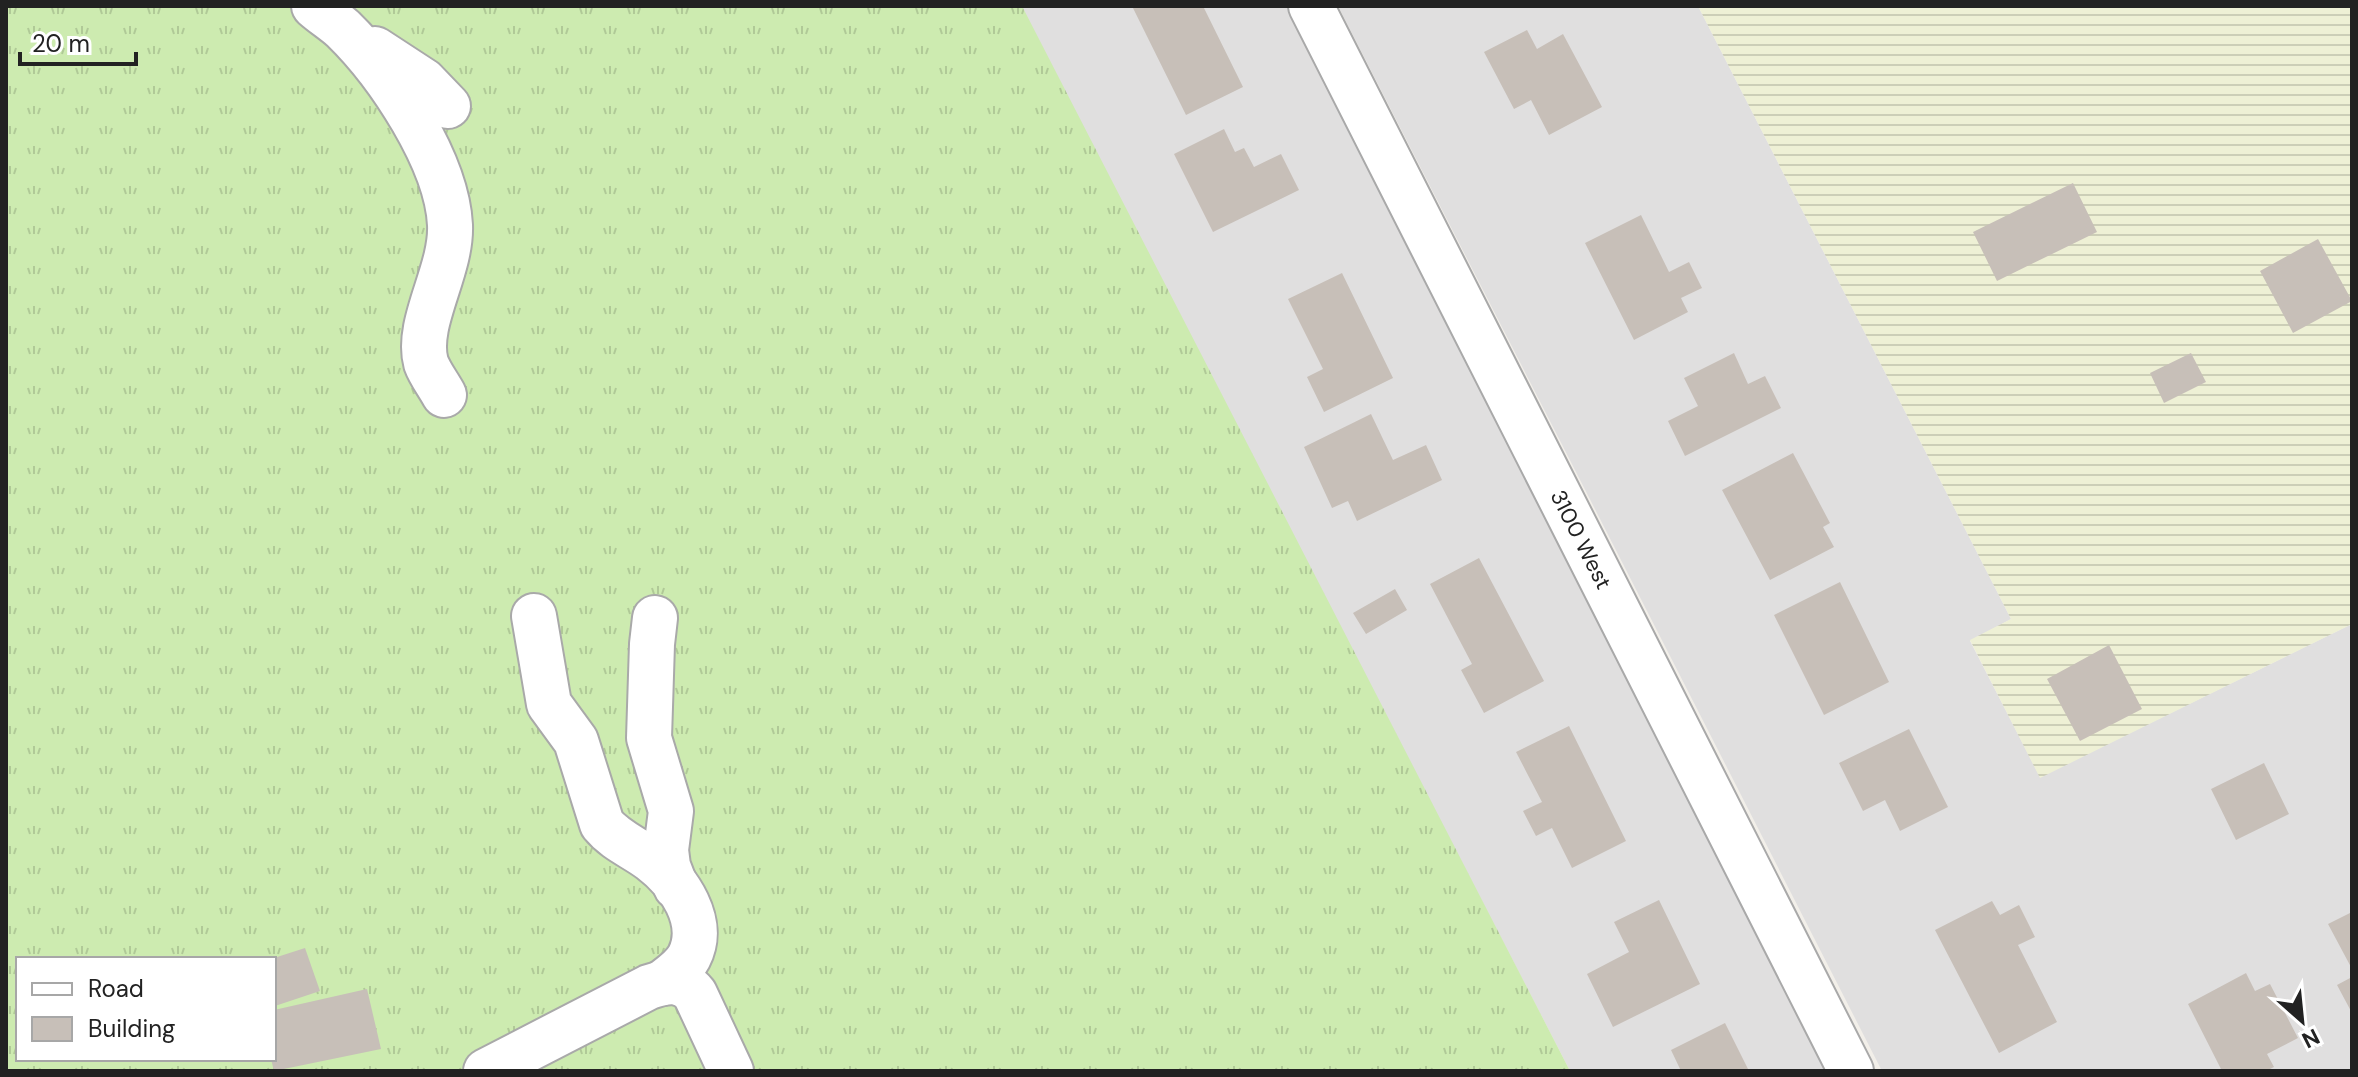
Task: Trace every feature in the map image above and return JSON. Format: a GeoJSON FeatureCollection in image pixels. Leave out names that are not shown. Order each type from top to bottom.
{"type":"FeatureCollection","features":[{"type":"Feature","properties":{"kind":"street","name":"3100 West"},"geometry":{"type":"LineString","coordinates":[[1311,6],[1851,1071]]}},
{"type":"Feature","properties":{"kind":"street"},"geometry":{"type":"LineString","coordinates":[[328,17],[369,57],[422,94],[434,166],[448,208],[450,226],[446,265],[424,341],[427,365],[444,395]]}},
{"type":"Feature","properties":{"kind":"street"},"geometry":{"type":"LineString","coordinates":[[486,1071],[682,977],[694,943],[692,912],[665,866],[625,845],[602,824],[576,741],[549,704],[534,616]]}},
{"type":"Feature","properties":{"kind":"street"},"geometry":{"type":"LineString","coordinates":[[655,618],[649,738],[671,811],[665,866]]}},
{"type":"Feature","properties":{"kind":"street"},"geometry":{"type":"LineString","coordinates":[[682,977],[731,1071]]}},
{"type":"Feature","properties":{"kind":"shaded area"},"geometry":{"type":"Polygon","coordinates":[[[1019,6],[1294,6],[1838,1071],[1570,1071],[1019,6]]]}},
{"type":"Feature","properties":{"kind":"shaded area"},"geometry":{"type":"Polygon","coordinates":[[[1338,6],[1698,6],[2011,619],[1970,641],[2040,777],[2352,624],[2352,1071],[1882,1071],[1338,6]]]}},
{"type":"Feature","properties":{"kind":"green space"},"geometry":{"type":"Polygon","coordinates":[[[6,6],[1022,6],[1570,1071],[6,1071],[6,6]]]}},
{"type":"Feature","properties":{"kind":"green space"},"geometry":{"type":"Polygon","coordinates":[[[1698,6],[2352,6],[2352,624],[2040,778],[1970,640],[2011,619],[1698,6]]]}},
{"type":"Feature","properties":{"kind":"building"},"geometry":{"type":"Polygon","coordinates":[[[1132,6],[1203,6],[1243,87],[1186,115],[1132,6]]]}},
{"type":"Feature","properties":{"kind":"building"},"geometry":{"type":"Polygon","coordinates":[[[1527,30],[1537,49],[1563,34],[1602,107],[1549,135],[1531,100],[1514,109],[1484,52],[1527,30]]]}},
{"type":"Feature","properties":{"kind":"building"},"geometry":{"type":"Polygon","coordinates":[[[1224,129],[1235,152],[1244,148],[1254,167],[1281,154],[1299,190],[1213,232],[1174,154],[1224,129]]]}},
{"type":"Feature","properties":{"kind":"building"},"geometry":{"type":"Polygon","coordinates":[[[2073,183],[2097,232],[1997,281],[1973,232],[2073,183]]]}},
{"type":"Feature","properties":{"kind":"building"},"geometry":{"type":"Polygon","coordinates":[[[1641,215],[1669,272],[1689,262],[1702,288],[1681,298],[1688,312],[1634,340],[1585,243],[1641,215]]]}},
{"type":"Feature","properties":{"kind":"building"},"geometry":{"type":"Polygon","coordinates":[[[2318,239],[2352,301],[2293,333],[2260,271],[2318,239]]]}},
{"type":"Feature","properties":{"kind":"building"},"geometry":{"type":"Polygon","coordinates":[[[1342,273],[1393,378],[1324,412],[1307,377],[1323,369],[1288,299],[1342,273]]]}},
{"type":"Feature","properties":{"kind":"building"},"geometry":{"type":"Polygon","coordinates":[[[1734,353],[1748,384],[1765,376],[1781,408],[1685,456],[1668,421],[1698,406],[1684,378],[1734,353]]]}},
{"type":"Feature","properties":{"kind":"building"},"geometry":{"type":"Polygon","coordinates":[[[2191,353],[2206,382],[2164,403],[2150,373],[2191,353]]]}},
{"type":"Feature","properties":{"kind":"building"},"geometry":{"type":"Polygon","coordinates":[[[1371,414],[1393,460],[1426,445],[1442,480],[1357,521],[1348,501],[1332,508],[1304,447],[1371,414]]]}},
{"type":"Feature","properties":{"kind":"building"},"geometry":{"type":"Polygon","coordinates":[[[1793,453],[1830,523],[1823,527],[1834,547],[1770,580],[1722,490],[1793,453]]]}},
{"type":"Feature","properties":{"kind":"building"},"geometry":{"type":"Polygon","coordinates":[[[1479,558],[1544,681],[1484,713],[1461,670],[1472,664],[1430,584],[1479,558]]]}},
{"type":"Feature","properties":{"kind":"building"},"geometry":{"type":"Polygon","coordinates":[[[1840,582],[1889,682],[1824,715],[1774,615],[1840,582]]]}},
{"type":"Feature","properties":{"kind":"building"},"geometry":{"type":"Polygon","coordinates":[[[1395,589],[1407,610],[1366,634],[1353,613],[1395,589]]]}},
{"type":"Feature","properties":{"kind":"building"},"geometry":{"type":"Polygon","coordinates":[[[2109,645],[2142,709],[2080,741],[2047,679],[2109,645]]]}},
{"type":"Feature","properties":{"kind":"building"},"geometry":{"type":"Polygon","coordinates":[[[1569,726],[1626,841],[1572,868],[1552,828],[1536,836],[1523,811],[1542,802],[1516,752],[1569,726]]]}},
{"type":"Feature","properties":{"kind":"building"},"geometry":{"type":"Polygon","coordinates":[[[1909,729],[1948,807],[1900,831],[1885,800],[1863,811],[1839,763],[1909,729]]]}},
{"type":"Feature","properties":{"kind":"building"},"geometry":{"type":"Polygon","coordinates":[[[2264,763],[2289,814],[2236,840],[2211,789],[2264,763]]]}},
{"type":"Feature","properties":{"kind":"building"},"geometry":{"type":"Polygon","coordinates":[[[1659,900],[1700,984],[1613,1027],[1587,974],[1629,952],[1614,922],[1659,900]]]}},
{"type":"Feature","properties":{"kind":"building"},"geometry":{"type":"Polygon","coordinates":[[[1992,901],[2000,915],[2019,905],[2035,937],[2018,945],[2057,1022],[1999,1053],[1935,930],[1992,901]]]}},
{"type":"Feature","properties":{"kind":"building"},"geometry":{"type":"Polygon","coordinates":[[[2352,912],[2352,969],[2328,924],[2352,912]]]}},
{"type":"Feature","properties":{"kind":"building"},"geometry":{"type":"Polygon","coordinates":[[[305,948],[320,991],[276,1006],[276,957],[305,948]]]}},
{"type":"Feature","properties":{"kind":"building"},"geometry":{"type":"Polygon","coordinates":[[[2246,973],[2255,991],[2270,984],[2298,1038],[2267,1054],[2274,1067],[2266,1071],[2222,1071],[2188,1004],[2246,973]]]}},
{"type":"Feature","properties":{"kind":"building"},"geometry":{"type":"Polygon","coordinates":[[[2352,977],[2352,1013],[2337,985],[2352,977]]]}},
{"type":"Feature","properties":{"kind":"building"},"geometry":{"type":"Polygon","coordinates":[[[367,989],[381,1049],[274,1071],[272,1061],[276,1061],[276,1010],[367,989]]]}},
{"type":"Feature","properties":{"kind":"building"},"geometry":{"type":"Polygon","coordinates":[[[1725,1023],[1749,1071],[1681,1071],[1671,1050],[1725,1023]]]}}]}
